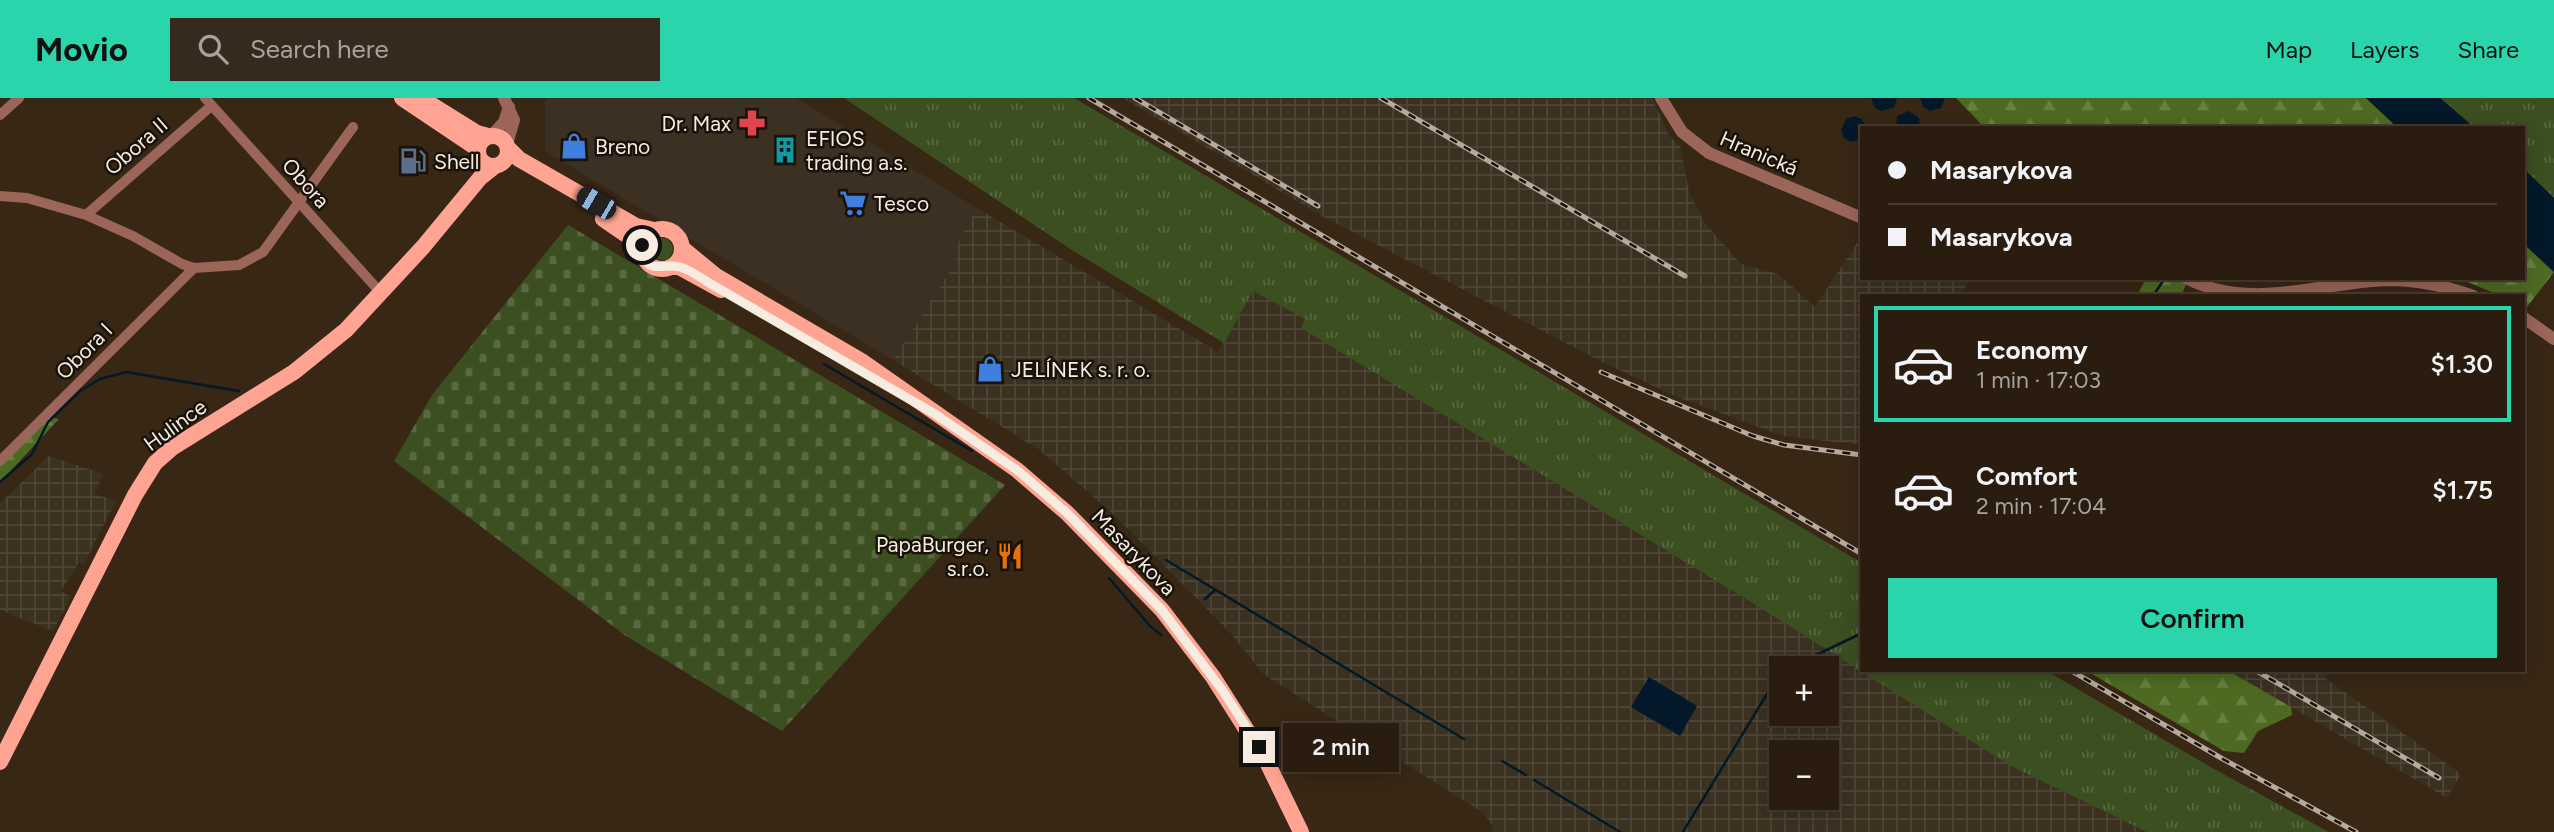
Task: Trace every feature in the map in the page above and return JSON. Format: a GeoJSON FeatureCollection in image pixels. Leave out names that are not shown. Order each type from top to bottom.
{"type":"FeatureCollection","features":[{"type":"Feature","properties":{"kind":"main road","name":"Masarykova"},"geometry":{"type":"LineString","coordinates":[[402,98],[636,226],[673,232],[682,248],[716,276],[863,362],[1017,470],[1067,513],[1162,610],[1213,677],[1250,733],[1301,832]]}},
{"type":"Feature","properties":{"kind":"main road","name":"Masarykova"},"geometry":{"type":"LineString","coordinates":[[421,98],[492,145]]}},
{"type":"Feature","properties":{"kind":"main road","name":"Masarykova"},"geometry":{"type":"LineString","coordinates":[[492,145],[485,164],[497,165],[530,176],[638,243],[644,257],[652,265],[659,268],[679,267],[935,414]]}},
{"type":"Feature","properties":{"kind":"main road","name":"Hulince"},"geometry":{"type":"LineString","coordinates":[[438,226],[492,145]]}},
{"type":"Feature","properties":{"kind":"main road","name":"Hulince"},"geometry":{"type":"LineString","coordinates":[[0,762],[135,495],[155,463],[182,441],[320,353],[357,320],[480,178],[497,165]]}},
{"type":"Feature","properties":{"kind":"main road"},"geometry":{"type":"LineString","coordinates":[[642,249],[645,238],[654,230]]}},
{"type":"Feature","properties":{"kind":"main road"},"geometry":{"type":"LineString","coordinates":[[670,267],[679,259],[682,248]]}},
{"type":"Feature","properties":{"kind":"street"},"geometry":{"type":"LineString","coordinates":[[0,114],[19,98]]}},
{"type":"Feature","properties":{"kind":"street","name":"Hranická"},"geometry":{"type":"LineString","coordinates":[[1661,98],[1682,132],[1709,153],[1860,217]]}},
{"type":"Feature","properties":{"kind":"street","name":"Obora"},"geometry":{"type":"LineString","coordinates":[[207,102],[381,293]]}},
{"type":"Feature","properties":{"kind":"street","name":"Obora II"},"geometry":{"type":"LineString","coordinates":[[86,215],[207,102]]}},
{"type":"Feature","properties":{"kind":"street"},"geometry":{"type":"LineString","coordinates":[[492,145],[514,124],[506,102]]}},
{"type":"Feature","properties":{"kind":"street"},"geometry":{"type":"LineString","coordinates":[[0,196],[27,198],[86,215],[194,268],[239,265],[263,253],[353,127]]}},
{"type":"Feature","properties":{"kind":"street","name":"Obora I"},"geometry":{"type":"LineString","coordinates":[[0,461],[194,268]]}},
{"type":"Feature","properties":{"kind":"street"},"geometry":{"type":"LineString","coordinates":[[2191,280],[2235,294]]}},
{"type":"Feature","properties":{"kind":"street"},"geometry":{"type":"LineString","coordinates":[[2260,294],[2399,281],[2441,286],[2467,294]]}},
{"type":"Feature","properties":{"kind":"street"},"geometry":{"type":"LineString","coordinates":[[2525,319],[2554,339]]}},
{"type":"Feature","properties":{"kind":"shaded area"},"geometry":{"type":"Polygon","coordinates":[[[548,98],[796,98],[977,208],[959,240],[956,261],[893,360],[545,151],[545,101],[548,98]]]}},
{"type":"Feature","properties":{"kind":"shaded area"},"geometry":{"type":"Polygon","coordinates":[[[1123,98],[1652,98],[1669,136],[1680,146],[1689,192],[1704,222],[1741,264],[1778,274],[1815,307],[1860,238],[1860,280],[1967,280],[1964,292],[1972,294],[1860,294],[1860,445],[1783,436],[1675,396],[1602,362],[1322,216],[1123,98]]]}},
{"type":"Feature","properties":{"kind":"shaded area"},"geometry":{"type":"Polygon","coordinates":[[[977,208],[1218,352],[1253,291],[1306,319],[1301,328],[1836,656],[1769,656],[1769,726],[1839,726],[1839,658],[2009,765],[2147,832],[1493,832],[1492,825],[1482,812],[1263,674],[1233,636],[1111,512],[1038,449],[893,360],[956,261],[959,240],[977,208]]]}},
{"type":"Feature","properties":{"kind":"shaded area"},"geometry":{"type":"Polygon","coordinates":[[[49,456],[103,474],[95,494],[116,501],[84,564],[79,562],[61,591],[71,597],[53,631],[0,610],[0,503],[49,456]]]}},
{"type":"Feature","properties":{"kind":"shaded area"},"geometry":{"type":"Polygon","coordinates":[[[2230,672],[2329,672],[2325,678],[2461,774],[2447,798],[2230,672]]]}},
{"type":"Feature","properties":{"kind":"green space"},"geometry":{"type":"Polygon","coordinates":[[[844,98],[1074,98],[1860,562],[1860,671],[1301,328],[1305,319],[1253,291],[1224,343],[1072,250],[844,98]]]}},
{"type":"Feature","properties":{"kind":"green space"},"geometry":{"type":"Polygon","coordinates":[[[1956,98],[2366,98],[2396,126],[1983,126],[1956,98]]]}},
{"type":"Feature","properties":{"kind":"green space"},"geometry":{"type":"Polygon","coordinates":[[[2440,98],[2554,98],[2554,198],[2525,170],[2525,126],[2473,126],[2440,98]]]}},
{"type":"Feature","properties":{"kind":"green space"},"geometry":{"type":"Polygon","coordinates":[[[568,225],[1005,485],[782,731],[626,636],[394,461],[432,395],[568,225]]]}},
{"type":"Feature","properties":{"kind":"green space"},"geometry":{"type":"Polygon","coordinates":[[[662,238],[670,241],[673,249],[670,257],[662,260],[654,257],[651,249],[654,241],[662,238]]]}},
{"type":"Feature","properties":{"kind":"green space"},"geometry":{"type":"Polygon","coordinates":[[[2525,245],[2554,272],[2527,307],[2525,294],[2496,294],[2463,280],[2525,280],[2525,245]]]}},
{"type":"Feature","properties":{"kind":"green space"},"geometry":{"type":"Polygon","coordinates":[[[2145,280],[2188,280],[2182,294],[2138,294],[2145,280]]]}},
{"type":"Feature","properties":{"kind":"green space"},"geometry":{"type":"Polygon","coordinates":[[[45,416],[59,419],[0,482],[0,463],[45,416]]]}},
{"type":"Feature","properties":{"kind":"green space"},"geometry":{"type":"Polygon","coordinates":[[[1862,672],[2048,672],[2214,769],[2329,832],[2147,832],[2009,765],[1862,672]]]}},
{"type":"Feature","properties":{"kind":"green space"},"geometry":{"type":"Polygon","coordinates":[[[2088,672],[2230,672],[2291,707],[2292,715],[2258,731],[2244,753],[2224,751],[2088,672]]]}},
{"type":"Feature","properties":{"kind":"water"},"geometry":{"type":"Polygon","coordinates":[[[1871,98],[1897,98],[1894,107],[1882,111],[1875,108],[1871,98]]]}},
{"type":"Feature","properties":{"kind":"water"},"geometry":{"type":"Polygon","coordinates":[[[1920,98],[1945,98],[1941,108],[1930,111],[1923,107],[1920,98]]]}},
{"type":"Feature","properties":{"kind":"water"},"geometry":{"type":"Polygon","coordinates":[[[2366,98],[2440,98],[2473,126],[2396,126],[2366,98]]]}},
{"type":"Feature","properties":{"kind":"water"},"geometry":{"type":"Polygon","coordinates":[[[1909,111],[1919,118],[1920,126],[1896,126],[1897,116],[1909,111]]]}},
{"type":"Feature","properties":{"kind":"water"},"geometry":{"type":"Polygon","coordinates":[[[1854,116],[1862,119],[1865,126],[1860,126],[1860,140],[1851,142],[1844,138],[1841,130],[1846,119],[1854,116]]]}},
{"type":"Feature","properties":{"kind":"water"},"geometry":{"type":"Polygon","coordinates":[[[2525,170],[2554,198],[2554,272],[2525,245],[2525,170]]]}},
{"type":"Feature","properties":{"kind":"water"},"geometry":{"type":"Polygon","coordinates":[[[1649,677],[1697,706],[1680,736],[1631,707],[1649,677]]]}},
{"type":"Feature","properties":{"kind":"waterway"},"geometry":{"type":"LineString","coordinates":[[2154,294],[2164,280]]}},
{"type":"Feature","properties":{"kind":"waterway"},"geometry":{"type":"LineString","coordinates":[[824,364],[972,451]]}},
{"type":"Feature","properties":{"kind":"waterway"},"geometry":{"type":"LineString","coordinates":[[0,482],[32,454],[48,422],[80,391],[100,379],[126,372],[239,391]]}},
{"type":"Feature","properties":{"kind":"waterway"},"geometry":{"type":"LineString","coordinates":[[1166,560],[1464,739]]}},
{"type":"Feature","properties":{"kind":"waterway"},"geometry":{"type":"LineString","coordinates":[[1109,578],[1161,635]]}},
{"type":"Feature","properties":{"kind":"waterway"},"geometry":{"type":"LineString","coordinates":[[1205,599],[1215,590]]}},
{"type":"Feature","properties":{"kind":"waterway"},"geometry":{"type":"LineString","coordinates":[[1814,656],[1860,634]]}},
{"type":"Feature","properties":{"kind":"waterway"},"geometry":{"type":"LineString","coordinates":[[1683,832],[1769,691]]}},
{"type":"Feature","properties":{"kind":"waterway"},"geometry":{"type":"LineString","coordinates":[[1502,761],[1526,775]]}},
{"type":"Feature","properties":{"kind":"waterway"},"geometry":{"type":"LineString","coordinates":[[1534,780],[1620,832]]}},
{"type":"Feature","properties":{"kind":"railway"},"geometry":{"type":"LineString","coordinates":[[1089,98],[1860,553]]}},
{"type":"Feature","properties":{"kind":"railway"},"geometry":{"type":"LineString","coordinates":[[1135,98],[1318,206]]}},
{"type":"Feature","properties":{"kind":"railway"},"geometry":{"type":"LineString","coordinates":[[1381,98],[1685,276]]}},
{"type":"Feature","properties":{"kind":"railway"},"geometry":{"type":"LineString","coordinates":[[1601,372],[1753,436],[1784,445],[1860,455]]}},
{"type":"Feature","properties":{"kind":"railway"},"geometry":{"type":"LineString","coordinates":[[2073,672],[2221,758],[2356,832]]}},
{"type":"Feature","properties":{"kind":"railway"},"geometry":{"type":"LineString","coordinates":[[2258,672],[2439,778]]}},
{"type":"Feature","properties":{"kind":"place","name":"Dr. Max"},"geometry":{"type":"Point","coordinates":[752,123]}},
{"type":"Feature","properties":{"kind":"place","name":"Breno"},"geometry":{"type":"Point","coordinates":[574,146]}},
{"type":"Feature","properties":{"kind":"place","name":"EFIOS trading a.s."},"geometry":{"type":"Point","coordinates":[785,150]}},
{"type":"Feature","properties":{"kind":"place","name":"Shell"},"geometry":{"type":"Point","coordinates":[413,161]}},
{"type":"Feature","properties":{"kind":"place","name":"Tesco"},"geometry":{"type":"Point","coordinates":[853,203]}},
{"type":"Feature","properties":{"kind":"place","name":"JELÍNEK s. r. o."},"geometry":{"type":"Point","coordinates":[990,369]}},
{"type":"Feature","properties":{"kind":"place","name":"PapaBurger, s.r.o."},"geometry":{"type":"Point","coordinates":[1010,556]}},
{"type":"Feature","properties":{"kind":"route"},"geometry":{"type":"LineString","coordinates":[[642,245],[644,257],[652,265],[659,268],[679,267],[711,284],[935,414],[1017,470],[1067,513],[1162,610],[1223,691],[1259,747]]}}]}
